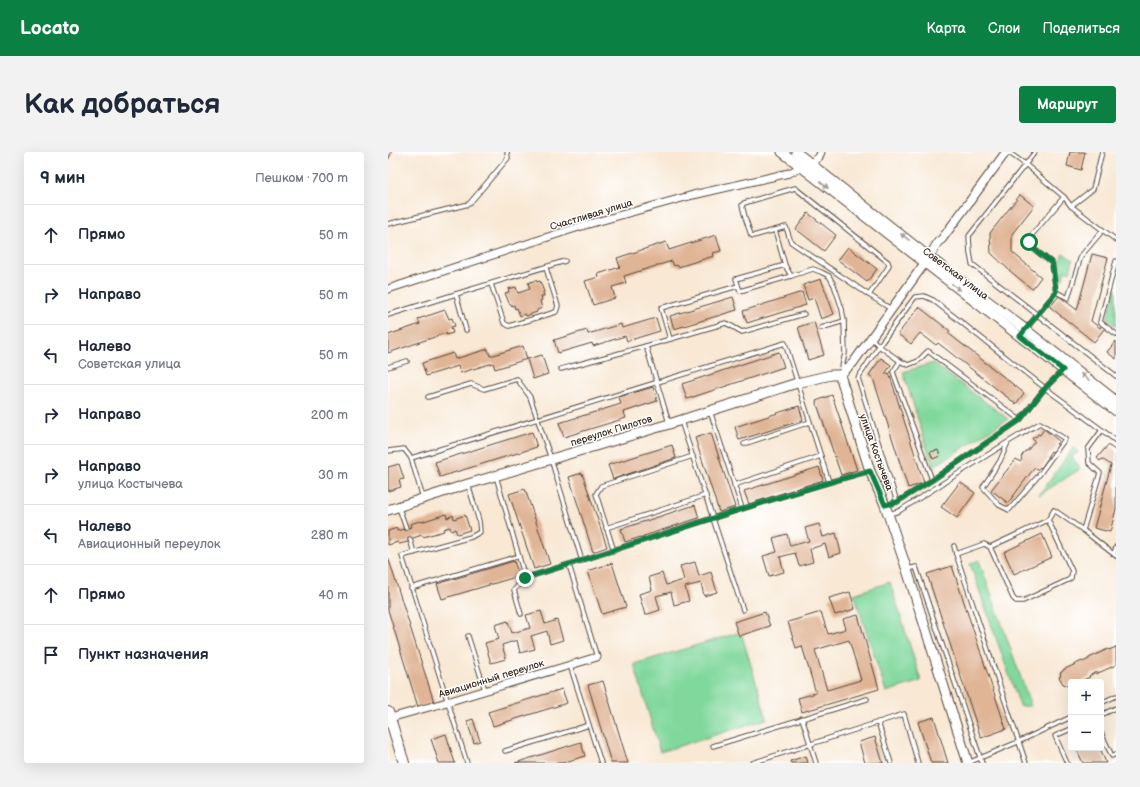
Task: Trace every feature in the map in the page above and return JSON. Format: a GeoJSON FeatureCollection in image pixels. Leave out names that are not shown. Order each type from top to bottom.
{"type":"FeatureCollection","features":[{"type":"Feature","properties":{"kind":"main road","name":"Советская улица"},"geometry":{"type":"LineString","coordinates":[[782,152],[1022,333],[1116,401]]}},
{"type":"Feature","properties":{"kind":"main road","name":"Советская улица"},"geometry":{"type":"LineString","coordinates":[[796,152],[927,260]]}},
{"type":"Feature","properties":{"kind":"main road","name":"Советская улица"},"geometry":{"type":"LineString","coordinates":[[1022,333],[1063,370],[1116,411]]}},
{"type":"Feature","properties":{"kind":"main road","name":"переулок Пилотов"},"geometry":{"type":"LineString","coordinates":[[388,510],[496,475],[669,424],[797,383],[831,375],[840,375]]}},
{"type":"Feature","properties":{"kind":"main road","name":"улица Костычева"},"geometry":{"type":"LineString","coordinates":[[840,375],[870,471],[885,505],[907,570],[968,763]]}},
{"type":"Feature","properties":{"kind":"main road"},"geometry":{"type":"LineString","coordinates":[[388,717],[404,763]]}},
{"type":"Feature","properties":{"kind":"street","name":"Счастливая улица"},"geometry":{"type":"LineString","coordinates":[[388,289],[585,226],[694,194],[789,174],[811,163],[819,157],[821,152]]}},
{"type":"Feature","properties":{"kind":"street"},"geometry":{"type":"LineString","coordinates":[[840,375],[853,363],[927,260],[938,242],[942,239],[1007,152]]}},
{"type":"Feature","properties":{"kind":"street","name":"Авиационный переулок"},"geometry":{"type":"LineString","coordinates":[[388,717],[447,702],[597,657]]}},
{"type":"Feature","properties":{"kind":"lane"},"geometry":{"type":"LineString","coordinates":[[388,224],[469,204],[508,158],[507,152]]}},
{"type":"Feature","properties":{"kind":"lane"},"geometry":{"type":"LineString","coordinates":[[1007,152],[1025,164],[1064,197],[1071,206],[1116,240]]}},
{"type":"Feature","properties":{"kind":"lane"},"geometry":{"type":"LineString","coordinates":[[1035,152],[969,236],[972,264],[1116,376]]}},
{"type":"Feature","properties":{"kind":"lane"},"geometry":{"type":"LineString","coordinates":[[1071,206],[1093,189],[1102,152]]}},
{"type":"Feature","properties":{"kind":"lane"},"geometry":{"type":"LineString","coordinates":[[869,295],[888,269],[888,262],[796,188],[744,203],[742,205],[751,235],[753,236],[786,227],[791,242],[869,295],[891,309]]}},
{"type":"Feature","properties":{"kind":"lane"},"geometry":{"type":"LineString","coordinates":[[1022,333],[1056,292],[1052,263],[1030,246],[1030,237],[1064,197]]}},
{"type":"Feature","properties":{"kind":"lane"},"geometry":{"type":"LineString","coordinates":[[775,230],[785,265],[791,276]]}},
{"type":"Feature","properties":{"kind":"lane"},"geometry":{"type":"LineString","coordinates":[[1056,292],[1068,298],[1081,256],[1102,230]]}},
{"type":"Feature","properties":{"kind":"lane"},"geometry":{"type":"LineString","coordinates":[[388,315],[565,261]]}},
{"type":"Feature","properties":{"kind":"lane"},"geometry":{"type":"LineString","coordinates":[[1116,261],[1100,322],[1116,334]]}},
{"type":"Feature","properties":{"kind":"lane"},"geometry":{"type":"LineString","coordinates":[[785,265],[736,279],[740,291],[814,269],[829,276],[836,291],[844,321],[845,354],[840,375]]}},
{"type":"Feature","properties":{"kind":"lane"},"geometry":{"type":"LineString","coordinates":[[491,284],[504,323],[509,326],[556,312],[558,306],[546,268]]}},
{"type":"Feature","properties":{"kind":"lane"},"geometry":{"type":"LineString","coordinates":[[670,339],[661,308],[738,286]]}},
{"type":"Feature","properties":{"kind":"lane"},"geometry":{"type":"LineString","coordinates":[[456,294],[466,330]]}},
{"type":"Feature","properties":{"kind":"lane"},"geometry":{"type":"LineString","coordinates":[[897,502],[858,378],[879,346],[915,297],[924,296],[932,300],[1045,388],[1116,440]]}},
{"type":"Feature","properties":{"kind":"lane"},"geometry":{"type":"LineString","coordinates":[[560,370],[726,323],[742,332],[804,314]]}},
{"type":"Feature","properties":{"kind":"lane"},"geometry":{"type":"LineString","coordinates":[[821,328],[844,321]]}},
{"type":"Feature","properties":{"kind":"lane"},"geometry":{"type":"LineString","coordinates":[[870,338],[900,361],[908,365],[918,362],[928,351],[1020,420]]}},
{"type":"Feature","properties":{"kind":"lane"},"geometry":{"type":"LineString","coordinates":[[411,458],[537,418],[785,343],[829,482]]}},
{"type":"Feature","properties":{"kind":"lane"},"geometry":{"type":"LineString","coordinates":[[646,346],[669,424]]}},
{"type":"Feature","properties":{"kind":"lane"},"geometry":{"type":"LineString","coordinates":[[388,367],[407,361]]}},
{"type":"Feature","properties":{"kind":"lane"},"geometry":{"type":"LineString","coordinates":[[900,361],[893,372],[932,480]]}},
{"type":"Feature","properties":{"kind":"lane"},"geometry":{"type":"LineString","coordinates":[[885,505],[897,502],[932,480],[1020,420],[1045,388],[1063,370]]}},
{"type":"Feature","properties":{"kind":"lane"},"geometry":{"type":"LineString","coordinates":[[428,397],[471,384],[484,389],[517,379],[530,397],[551,459],[582,561]]}},
{"type":"Feature","properties":{"kind":"lane"},"geometry":{"type":"LineString","coordinates":[[710,410],[742,508]]}},
{"type":"Feature","properties":{"kind":"lane"},"geometry":{"type":"LineString","coordinates":[[681,420],[714,517],[743,610]]}},
{"type":"Feature","properties":{"kind":"lane"},"geometry":{"type":"LineString","coordinates":[[744,444],[810,422]]}},
{"type":"Feature","properties":{"kind":"lane"},"geometry":{"type":"LineString","coordinates":[[888,514],[899,511],[1008,442],[1040,423],[1065,439],[1039,474],[1009,510],[1000,506],[983,487],[1000,461],[1008,442]]}},
{"type":"Feature","properties":{"kind":"lane"},"geometry":{"type":"LineString","coordinates":[[1083,530],[1100,473],[1089,463],[1088,449],[1102,430]]}},
{"type":"Feature","properties":{"kind":"lane"},"geometry":{"type":"LineString","coordinates":[[388,452],[404,449],[411,458],[423,499]]}},
{"type":"Feature","properties":{"kind":"lane"},"geometry":{"type":"LineString","coordinates":[[614,551],[596,494],[601,486],[693,456]]}},
{"type":"Feature","properties":{"kind":"lane"},"geometry":{"type":"LineString","coordinates":[[734,485],[821,456]]}},
{"type":"Feature","properties":{"kind":"lane"},"geometry":{"type":"LineString","coordinates":[[521,614],[514,590],[525,578],[614,551],[742,508],[870,471]]}},
{"type":"Feature","properties":{"kind":"lane"},"geometry":{"type":"LineString","coordinates":[[496,475],[525,578]]}},
{"type":"Feature","properties":{"kind":"lane"},"geometry":{"type":"LineString","coordinates":[[467,763],[402,556],[471,537],[480,532],[480,521],[468,484]]}},
{"type":"Feature","properties":{"kind":"lane"},"geometry":{"type":"LineString","coordinates":[[606,528],[706,495]]}},
{"type":"Feature","properties":{"kind":"lane"},"geometry":{"type":"LineString","coordinates":[[399,507],[406,528]]}},
{"type":"Feature","properties":{"kind":"lane"},"geometry":{"type":"LineString","coordinates":[[990,547],[1048,520],[1054,510],[1115,555]]}},
{"type":"Feature","properties":{"kind":"lane"},"geometry":{"type":"LineString","coordinates":[[956,554],[984,544],[990,547],[1013,598],[1020,602],[1071,578],[1072,571],[1048,520]]}},
{"type":"Feature","properties":{"kind":"lane"},"geometry":{"type":"LineString","coordinates":[[410,539],[414,553]]}},
{"type":"Feature","properties":{"kind":"lane"},"geometry":{"type":"LineString","coordinates":[[954,546],[1026,763]]}},
{"type":"Feature","properties":{"kind":"lane"},"geometry":{"type":"LineString","coordinates":[[1115,555],[1116,547]]}},
{"type":"Feature","properties":{"kind":"lane"},"geometry":{"type":"LineString","coordinates":[[411,588],[519,556]]}},
{"type":"Feature","properties":{"kind":"lane"},"geometry":{"type":"LineString","coordinates":[[569,565],[597,657]]}},
{"type":"Feature","properties":{"kind":"lane"},"geometry":{"type":"LineString","coordinates":[[907,570],[916,567],[982,763]]}},
{"type":"Feature","properties":{"kind":"lane"},"geometry":{"type":"LineString","coordinates":[[468,636],[485,690]]}},
{"type":"Feature","properties":{"kind":"lane"},"geometry":{"type":"LineString","coordinates":[[570,665],[600,763]]}},
{"type":"Feature","properties":{"kind":"lane"},"geometry":{"type":"LineString","coordinates":[[1104,702],[1116,696]]}},
{"type":"Feature","properties":{"kind":"lane"},"geometry":{"type":"LineString","coordinates":[[713,746],[867,699]]}},
{"type":"Feature","properties":{"kind":"lane"},"geometry":{"type":"LineString","coordinates":[[1104,714],[1116,708]]}},
{"type":"Feature","properties":{"kind":"lane"},"geometry":{"type":"LineString","coordinates":[[752,763],[904,714],[918,763]]}},
{"type":"Feature","properties":{"kind":"lane"},"geometry":{"type":"LineString","coordinates":[[802,718],[816,763]]}},
{"type":"Feature","properties":{"kind":"lane"},"geometry":{"type":"LineString","coordinates":[[968,763],[1068,718]]}},
{"type":"Feature","properties":{"kind":"lane"},"geometry":{"type":"LineString","coordinates":[[878,722],[891,763]]}},
{"type":"Feature","properties":{"kind":"lane"},"geometry":{"type":"LineString","coordinates":[[505,751],[589,726]]}},
{"type":"Feature","properties":{"kind":"lane"},"geometry":{"type":"LineString","coordinates":[[1067,763],[1055,736],[1068,730]]}},
{"type":"Feature","properties":{"kind":"lane"},"geometry":{"type":"LineString","coordinates":[[1104,739],[1112,756],[1116,754]]}},
{"type":"Feature","properties":{"kind":"green space"},"geometry":{"type":"Polygon","coordinates":[[[1063,253],[1073,260],[1070,272],[1065,270],[1063,279],[1059,279],[1058,269],[1063,253]]]}},
{"type":"Feature","properties":{"kind":"green space"},"geometry":{"type":"Polygon","coordinates":[[[1116,289],[1116,326],[1107,319],[1116,289]]]}},
{"type":"Feature","properties":{"kind":"green space"},"geometry":{"type":"Polygon","coordinates":[[[933,363],[1008,419],[933,467],[903,372],[933,363]]]}},
{"type":"Feature","properties":{"kind":"green space"},"geometry":{"type":"Polygon","coordinates":[[[1074,447],[1078,453],[1072,456],[1080,469],[1039,495],[1074,447]]]}},
{"type":"Feature","properties":{"kind":"green space"},"geometry":{"type":"Polygon","coordinates":[[[979,560],[1031,706],[1020,706],[970,564],[979,560]]]}},
{"type":"Feature","properties":{"kind":"green space"},"geometry":{"type":"Polygon","coordinates":[[[890,582],[921,681],[886,692],[854,594],[890,582]]]}},
{"type":"Feature","properties":{"kind":"green space"},"geometry":{"type":"Polygon","coordinates":[[[741,632],[767,719],[660,752],[634,664],[741,632]]]}},
{"type":"Feature","properties":{"kind":"building"},"geometry":{"type":"Polygon","coordinates":[[[388,152],[392,152],[388,160],[388,152]]]}},
{"type":"Feature","properties":{"kind":"building"},"geometry":{"type":"Polygon","coordinates":[[[1070,152],[1085,152],[1081,170],[1067,166],[1070,152]]]}},
{"type":"Feature","properties":{"kind":"building"},"geometry":{"type":"Polygon","coordinates":[[[1020,195],[1034,206],[1012,234],[1012,252],[1041,277],[1032,289],[991,253],[990,233],[1020,195]]]}},
{"type":"Feature","properties":{"kind":"building"},"geometry":{"type":"Polygon","coordinates":[[[808,213],[836,235],[824,251],[796,229],[808,213]]]}},
{"type":"Feature","properties":{"kind":"building"},"geometry":{"type":"Polygon","coordinates":[[[716,235],[721,251],[713,253],[714,256],[678,267],[677,265],[674,266],[672,261],[624,276],[626,283],[612,287],[615,298],[593,305],[585,281],[599,277],[598,274],[620,267],[617,258],[666,242],[669,250],[716,235]]]}},
{"type":"Feature","properties":{"kind":"building"},"geometry":{"type":"Polygon","coordinates":[[[848,247],[877,269],[867,282],[838,260],[848,247]]]}},
{"type":"Feature","properties":{"kind":"building"},"geometry":{"type":"Polygon","coordinates":[[[1092,254],[1108,258],[1091,321],[1100,328],[1102,325],[1105,328],[1094,342],[1050,307],[1059,296],[1077,310],[1092,254]]]}},
{"type":"Feature","properties":{"kind":"building"},"geometry":{"type":"Polygon","coordinates":[[[821,279],[834,314],[821,319],[814,298],[808,300],[803,285],[821,279]]]}},
{"type":"Feature","properties":{"kind":"building"},"geometry":{"type":"Polygon","coordinates":[[[536,280],[537,282],[540,281],[544,292],[544,296],[541,296],[542,300],[540,301],[542,308],[537,310],[537,312],[526,316],[525,314],[520,316],[517,308],[515,309],[514,305],[512,306],[509,303],[505,293],[509,292],[508,289],[516,287],[518,293],[530,289],[528,283],[536,280]]]}},
{"type":"Feature","properties":{"kind":"building"},"geometry":{"type":"Polygon","coordinates":[[[802,292],[806,305],[747,323],[743,311],[802,292]]]}},
{"type":"Feature","properties":{"kind":"building"},"geometry":{"type":"Polygon","coordinates":[[[733,297],[737,310],[674,329],[670,316],[733,297]]]}},
{"type":"Feature","properties":{"kind":"building"},"geometry":{"type":"Polygon","coordinates":[[[919,307],[950,331],[948,333],[1024,393],[1016,404],[938,343],[936,345],[920,333],[911,344],[898,334],[919,307]]]}},
{"type":"Feature","properties":{"kind":"building"},"geometry":{"type":"Polygon","coordinates":[[[445,310],[449,319],[452,318],[455,326],[451,327],[453,333],[446,335],[446,333],[388,353],[388,335],[420,324],[418,319],[445,310]]]}},
{"type":"Feature","properties":{"kind":"building"},"geometry":{"type":"Polygon","coordinates":[[[656,318],[660,331],[627,341],[625,336],[593,346],[592,343],[558,353],[554,340],[587,330],[588,334],[621,324],[622,328],[656,318]]]}},
{"type":"Feature","properties":{"kind":"building"},"geometry":{"type":"Polygon","coordinates":[[[814,322],[824,355],[808,360],[798,327],[814,322]]]}},
{"type":"Feature","properties":{"kind":"building"},"geometry":{"type":"Polygon","coordinates":[[[1116,341],[1116,359],[1107,352],[1116,341]]]}},
{"type":"Feature","properties":{"kind":"building"},"geometry":{"type":"Polygon","coordinates":[[[523,346],[527,359],[495,369],[493,363],[460,373],[458,366],[426,376],[422,363],[453,353],[455,359],[488,349],[490,356],[523,346]]]}},
{"type":"Feature","properties":{"kind":"building"},"geometry":{"type":"Polygon","coordinates":[[[779,352],[784,367],[687,399],[682,384],[779,352]]]}},
{"type":"Feature","properties":{"kind":"building"},"geometry":{"type":"Polygon","coordinates":[[[542,355],[548,374],[533,379],[527,359],[542,355]]]}},
{"type":"Feature","properties":{"kind":"building"},"geometry":{"type":"Polygon","coordinates":[[[881,358],[891,365],[885,374],[889,373],[924,483],[908,488],[873,378],[869,375],[881,358]]]}},
{"type":"Feature","properties":{"kind":"building"},"geometry":{"type":"Polygon","coordinates":[[[653,387],[657,401],[624,412],[626,418],[564,437],[559,423],[621,404],[619,397],[653,387]]]}},
{"type":"Feature","properties":{"kind":"building"},"geometry":{"type":"Polygon","coordinates":[[[832,395],[857,470],[841,475],[816,401],[832,395]]]}},
{"type":"Feature","properties":{"kind":"building"},"geometry":{"type":"Polygon","coordinates":[[[799,406],[803,420],[739,440],[735,427],[799,406]]]}},
{"type":"Feature","properties":{"kind":"building"},"geometry":{"type":"Polygon","coordinates":[[[1044,429],[1059,441],[1056,444],[1058,445],[1053,452],[1051,451],[1041,468],[1040,467],[1037,470],[1035,468],[1032,471],[1008,503],[991,490],[1016,459],[1020,462],[1025,451],[1027,451],[1035,441],[1032,439],[1034,436],[1036,437],[1038,434],[1040,435],[1044,429]]]}},
{"type":"Feature","properties":{"kind":"building"},"geometry":{"type":"Polygon","coordinates":[[[532,432],[537,447],[440,477],[435,462],[532,432]]]}},
{"type":"Feature","properties":{"kind":"building"},"geometry":{"type":"Polygon","coordinates":[[[711,433],[735,507],[719,512],[695,438],[711,433]]]}},
{"type":"Feature","properties":{"kind":"building"},"geometry":{"type":"Polygon","coordinates":[[[672,445],[676,458],[613,479],[608,465],[672,445]]]}},
{"type":"Feature","properties":{"kind":"building"},"geometry":{"type":"Polygon","coordinates":[[[1108,445],[1116,451],[1116,509],[1110,532],[1094,528],[1111,465],[1102,459],[1100,461],[1097,458],[1108,445]]]}},
{"type":"Feature","properties":{"kind":"building"},"geometry":{"type":"Polygon","coordinates":[[[938,450],[940,456],[933,459],[930,452],[938,450]]]}},
{"type":"Feature","properties":{"kind":"building"},"geometry":{"type":"Polygon","coordinates":[[[399,464],[404,479],[399,480],[401,487],[388,491],[388,467],[399,464]]]}},
{"type":"Feature","properties":{"kind":"building"},"geometry":{"type":"Polygon","coordinates":[[[819,467],[823,480],[749,504],[744,491],[819,467]]]}},
{"type":"Feature","properties":{"kind":"building"},"geometry":{"type":"Polygon","coordinates":[[[582,473],[607,547],[593,552],[569,477],[582,473]]]}},
{"type":"Feature","properties":{"kind":"building"},"geometry":{"type":"Polygon","coordinates":[[[960,482],[975,493],[957,518],[941,507],[960,482]]]}},
{"type":"Feature","properties":{"kind":"building"},"geometry":{"type":"Polygon","coordinates":[[[525,489],[550,564],[534,569],[509,494],[525,489]]]}},
{"type":"Feature","properties":{"kind":"building"},"geometry":{"type":"Polygon","coordinates":[[[695,505],[699,518],[625,542],[621,529],[695,505]]]}},
{"type":"Feature","properties":{"kind":"building"},"geometry":{"type":"Polygon","coordinates":[[[446,514],[447,518],[453,515],[454,519],[465,515],[470,530],[457,534],[455,529],[451,531],[450,527],[443,529],[444,531],[410,539],[408,542],[399,544],[398,542],[388,545],[388,531],[397,528],[397,531],[411,527],[410,524],[446,514]]]}},
{"type":"Feature","properties":{"kind":"building"},"geometry":{"type":"Polygon","coordinates":[[[819,524],[823,537],[836,533],[841,553],[829,557],[825,544],[810,549],[813,562],[799,566],[795,553],[780,557],[784,572],[769,576],[763,556],[777,552],[773,538],[787,534],[790,546],[809,541],[805,528],[819,524]]]}},
{"type":"Feature","properties":{"kind":"building"},"geometry":{"type":"Polygon","coordinates":[[[1042,534],[1052,557],[1014,574],[1004,552],[1042,534]]]}},
{"type":"Feature","properties":{"kind":"building"},"geometry":{"type":"Polygon","coordinates":[[[388,557],[434,702],[418,707],[388,610],[388,557]]]}},
{"type":"Feature","properties":{"kind":"building"},"geometry":{"type":"Polygon","coordinates":[[[514,561],[519,576],[442,599],[437,584],[514,561]]]}},
{"type":"Feature","properties":{"kind":"building"},"geometry":{"type":"Polygon","coordinates":[[[695,562],[699,576],[711,572],[717,592],[704,596],[701,583],[685,587],[689,601],[674,605],[671,592],[656,596],[660,610],[645,615],[639,594],[652,590],[649,577],[662,573],[666,585],[684,580],[680,566],[695,562]]]}},
{"type":"Feature","properties":{"kind":"building"},"geometry":{"type":"Polygon","coordinates":[[[612,563],[626,607],[602,614],[588,571],[612,563]]]}},
{"type":"Feature","properties":{"kind":"building"},"geometry":{"type":"Polygon","coordinates":[[[952,566],[1006,729],[981,738],[927,574],[952,566]]]}},
{"type":"Feature","properties":{"kind":"building"},"geometry":{"type":"Polygon","coordinates":[[[850,592],[855,609],[835,615],[829,598],[850,592]]]}},
{"type":"Feature","properties":{"kind":"building"},"geometry":{"type":"Polygon","coordinates":[[[541,611],[545,624],[557,620],[563,640],[550,644],[547,631],[531,636],[535,649],[520,653],[517,640],[502,645],[506,659],[491,663],[485,643],[499,639],[495,625],[508,621],[512,633],[530,628],[526,615],[541,611]]]}},
{"type":"Feature","properties":{"kind":"building"},"geometry":{"type":"Polygon","coordinates":[[[765,612],[770,626],[739,636],[734,622],[765,612]]]}},
{"type":"Feature","properties":{"kind":"building"},"geometry":{"type":"Polygon","coordinates":[[[821,612],[828,634],[846,629],[843,619],[858,615],[879,689],[802,712],[798,698],[816,693],[802,646],[796,648],[788,622],[821,612]],[[849,640],[815,650],[827,690],[861,680],[849,640]]]}},
{"type":"Feature","properties":{"kind":"building"},"geometry":{"type":"Polygon","coordinates":[[[1116,647],[1116,665],[1096,674],[1096,672],[1086,679],[1068,679],[1068,685],[1063,684],[1059,677],[1061,676],[1060,673],[1063,670],[1082,661],[1083,662],[1108,649],[1109,650],[1116,647]]]}},
{"type":"Feature","properties":{"kind":"building"},"geometry":{"type":"Polygon","coordinates":[[[603,681],[628,763],[611,763],[588,685],[603,681]]]}},
{"type":"Feature","properties":{"kind":"building"},"geometry":{"type":"Polygon","coordinates":[[[562,689],[567,703],[493,726],[488,712],[562,689]]]}},
{"type":"Feature","properties":{"kind":"building"},"geometry":{"type":"Polygon","coordinates":[[[934,717],[948,763],[931,763],[918,722],[934,717]]]}},
{"type":"Feature","properties":{"kind":"building"},"geometry":{"type":"Polygon","coordinates":[[[473,719],[480,741],[474,743],[467,721],[473,719]]]}},
{"type":"Feature","properties":{"kind":"building"},"geometry":{"type":"Polygon","coordinates":[[[446,734],[455,763],[439,763],[431,739],[446,734]]]}},
{"type":"Feature","properties":{"kind":"building"},"geometry":{"type":"Polygon","coordinates":[[[875,737],[883,763],[865,763],[859,742],[875,737]]]}},
{"type":"Feature","properties":{"kind":"building"},"geometry":{"type":"Polygon","coordinates":[[[581,742],[585,756],[562,763],[515,763],[581,742]]]}},
{"type":"Feature","properties":{"kind":"building"},"geometry":{"type":"Polygon","coordinates":[[[1077,751],[1101,751],[1106,763],[1083,763],[1077,751]]]}},
{"type":"Feature","properties":{"kind":"building"},"geometry":{"type":"Polygon","coordinates":[[[806,756],[808,763],[791,763],[790,761],[806,756]]]}},
{"type":"Feature","properties":{"kind":"route"},"geometry":{"type":"LineString","coordinates":[[525,578],[614,551],[742,508],[870,471],[885,505],[897,502],[932,480],[1020,420],[1045,388],[1063,370],[1020,336],[1056,292],[1052,263],[1030,246],[1029,242]]}}]}
